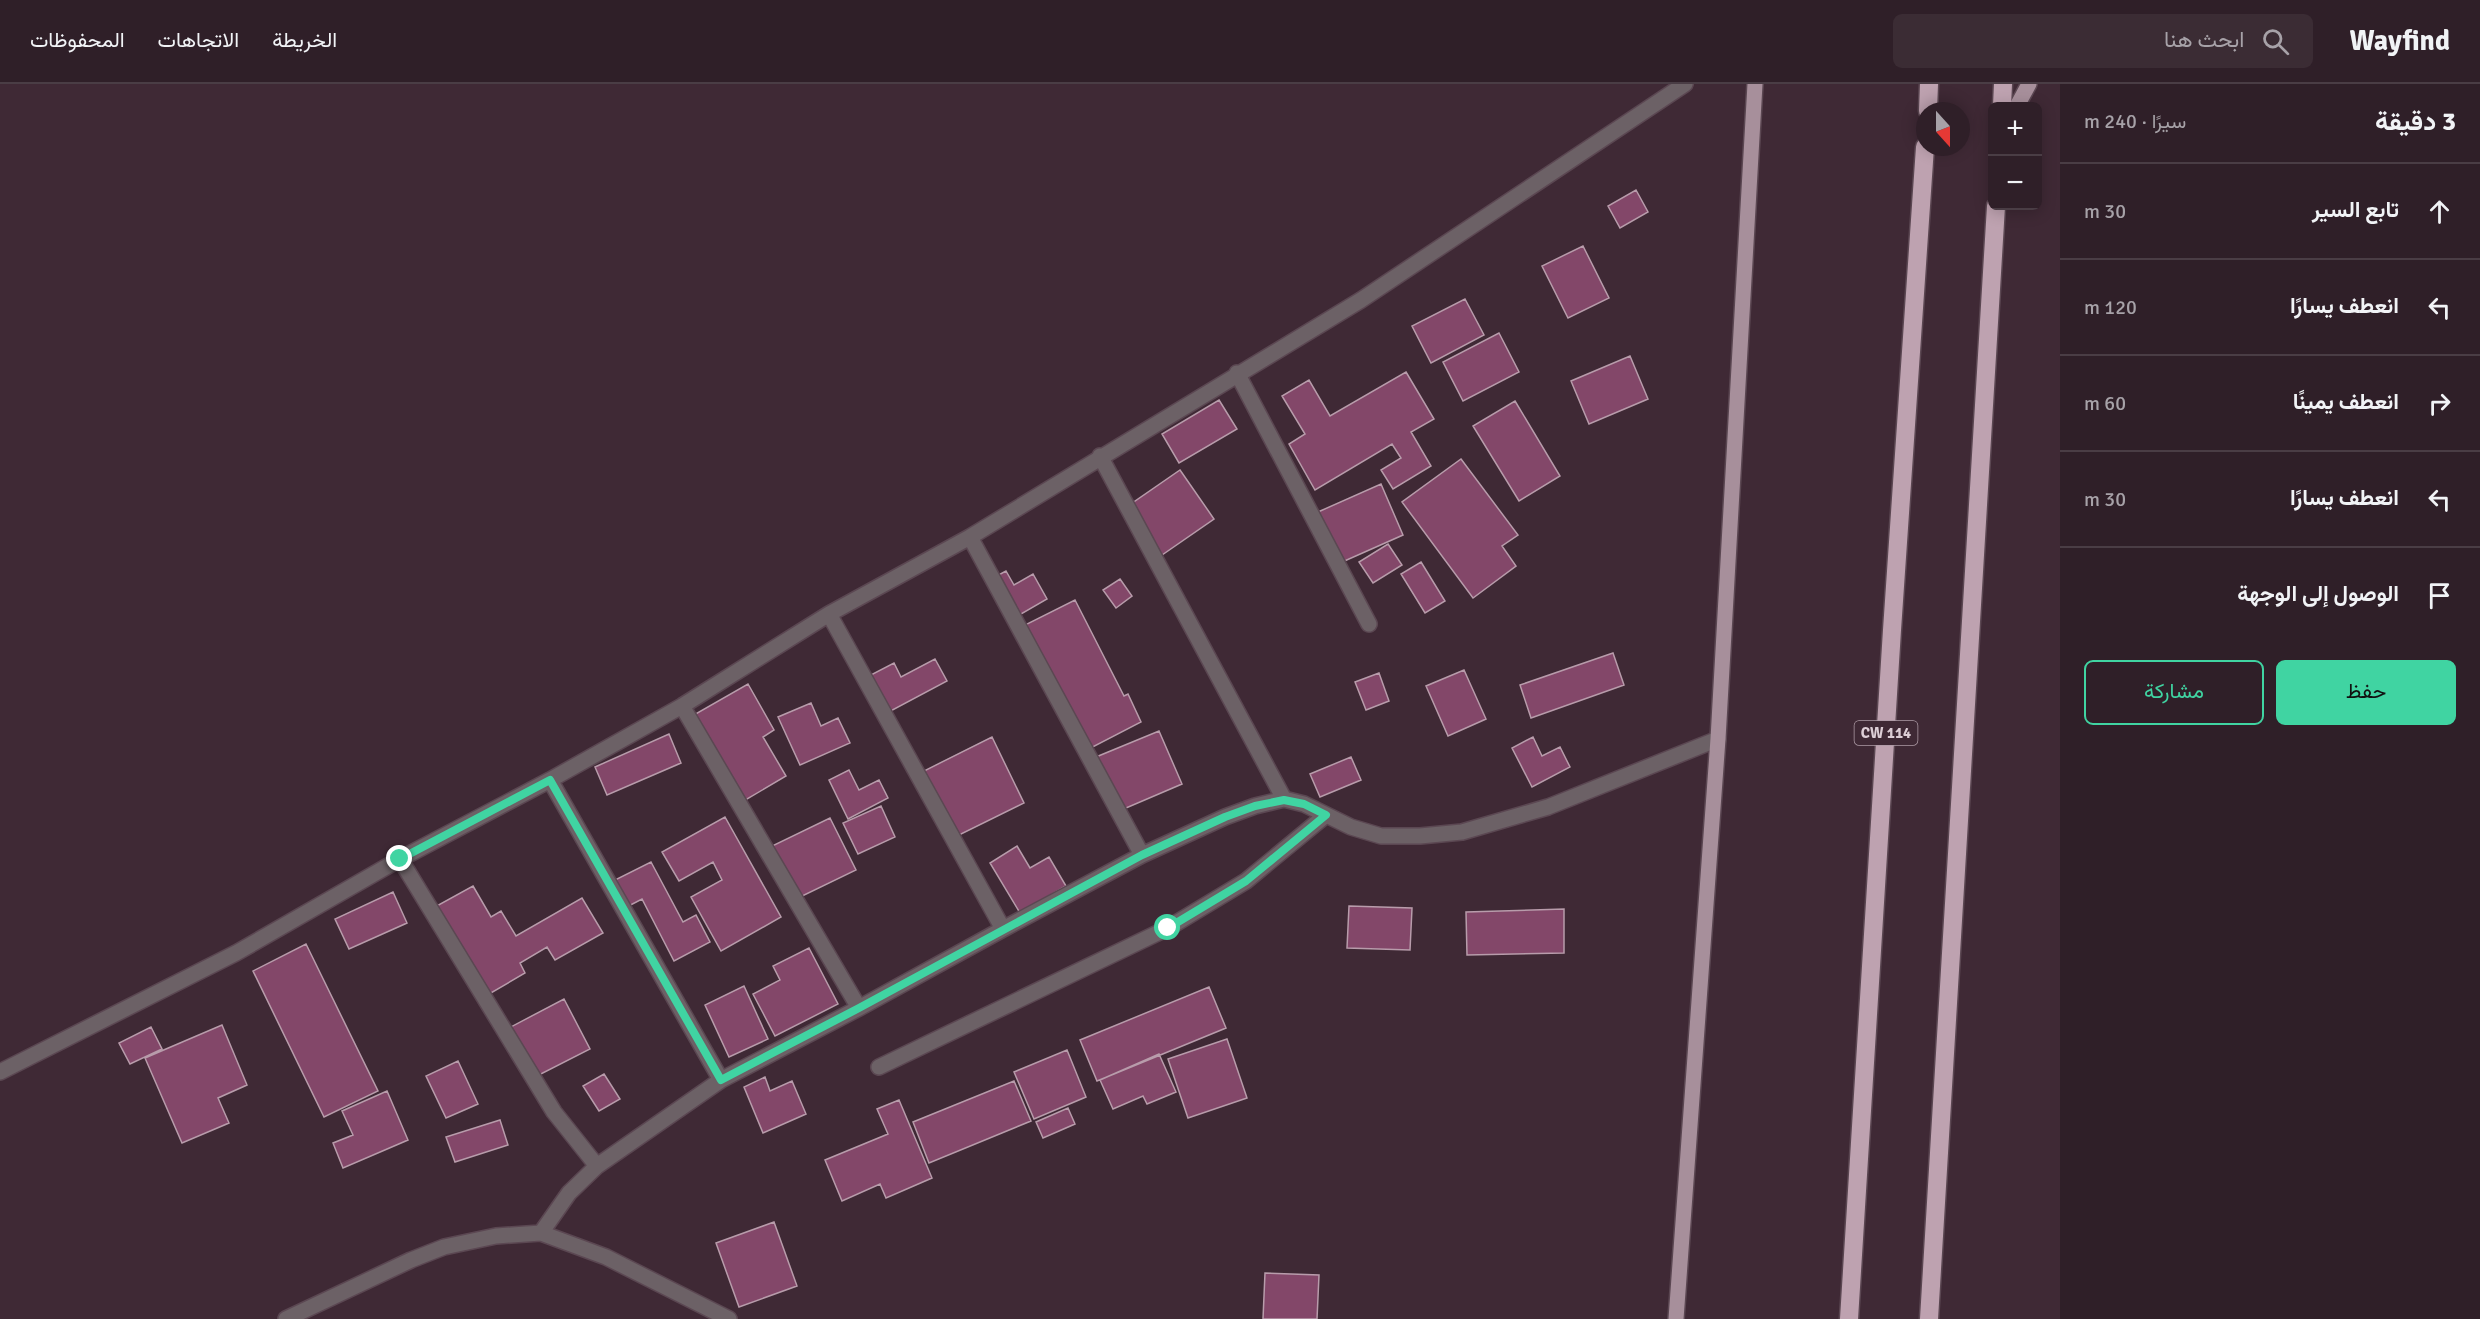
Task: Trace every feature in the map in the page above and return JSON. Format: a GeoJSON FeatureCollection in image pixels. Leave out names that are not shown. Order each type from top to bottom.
{"type":"FeatureCollection","features":[{"type":"Feature","properties":{"kind":"highway"},"geometry":{"type":"LineString","coordinates":[[1928,102],[1929,84]]}},
{"type":"Feature","properties":{"kind":"highway"},"geometry":{"type":"LineString","coordinates":[[2002,102],[2003,84]]}},
{"type":"Feature","properties":{"kind":"highway","name":"CW 114"},"geometry":{"type":"LineString","coordinates":[[1849,1319],[1924,156]]}},
{"type":"Feature","properties":{"kind":"highway"},"geometry":{"type":"LineString","coordinates":[[1929,1319],[1996,210]]}},
{"type":"Feature","properties":{"kind":"main road"},"geometry":{"type":"LineString","coordinates":[[1676,1319],[1718,739],[1755,84]]}},
{"type":"Feature","properties":{"kind":"main road"},"geometry":{"type":"LineString","coordinates":[[2019,102],[2029,84]]}},
{"type":"Feature","properties":{"kind":"street"},"geometry":{"type":"LineString","coordinates":[[0,1072],[236,953],[400,859],[550,780],[682,706],[829,614],[970,537],[1100,456],[1361,300],[1685,84]]}},
{"type":"Feature","properties":{"kind":"street"},"geometry":{"type":"LineString","coordinates":[[1237,373],[1369,624]]}},
{"type":"Feature","properties":{"kind":"street"},"geometry":{"type":"LineString","coordinates":[[1100,456],[1284,800]]}},
{"type":"Feature","properties":{"kind":"street"},"geometry":{"type":"LineString","coordinates":[[970,537],[1142,855]]}},
{"type":"Feature","properties":{"kind":"street"},"geometry":{"type":"LineString","coordinates":[[829,614],[1003,928]]}},
{"type":"Feature","properties":{"kind":"street"},"geometry":{"type":"LineString","coordinates":[[682,706],[859,1008]]}},
{"type":"Feature","properties":{"kind":"street"},"geometry":{"type":"LineString","coordinates":[[541,1233],[569,1193],[597,1166],[721,1080],[1142,855],[1225,817],[1255,806],[1284,800],[1304,804],[1352,827],[1381,836],[1420,836],[1462,832],[1548,807],[1718,739]]}},
{"type":"Feature","properties":{"kind":"street"},"geometry":{"type":"LineString","coordinates":[[550,780],[721,1080]]}},
{"type":"Feature","properties":{"kind":"street"},"geometry":{"type":"LineString","coordinates":[[879,1067],[1168,928],[1246,881],[1326,815]]}},
{"type":"Feature","properties":{"kind":"street"},"geometry":{"type":"LineString","coordinates":[[400,859],[554,1112],[597,1166]]}},
{"type":"Feature","properties":{"kind":"street"},"geometry":{"type":"LineString","coordinates":[[286,1319],[393,1268],[444,1247],[496,1236],[541,1233],[606,1257],[729,1319]]}},
{"type":"Feature","properties":{"kind":"building"},"geometry":{"type":"Polygon","coordinates":[[[1636,190],[1648,212],[1620,228],[1608,206],[1636,190]]]}},
{"type":"Feature","properties":{"kind":"building"},"geometry":{"type":"Polygon","coordinates":[[[1583,246],[1609,298],[1568,318],[1542,266],[1583,246]]]}},
{"type":"Feature","properties":{"kind":"building"},"geometry":{"type":"Polygon","coordinates":[[[1465,299],[1484,335],[1431,363],[1412,326],[1465,299]]]}},
{"type":"Feature","properties":{"kind":"building"},"geometry":{"type":"Polygon","coordinates":[[[1499,333],[1519,372],[1463,401],[1443,362],[1499,333]]]}},
{"type":"Feature","properties":{"kind":"building"},"geometry":{"type":"Polygon","coordinates":[[[1630,356],[1648,399],[1589,424],[1571,381],[1630,356]]]}},
{"type":"Feature","properties":{"kind":"building"},"geometry":{"type":"Polygon","coordinates":[[[1406,372],[1434,419],[1411,432],[1431,466],[1393,489],[1381,470],[1401,458],[1392,444],[1315,490],[1289,444],[1305,434],[1282,396],[1309,380],[1330,416],[1406,372]]]}},
{"type":"Feature","properties":{"kind":"building"},"geometry":{"type":"Polygon","coordinates":[[[1219,400],[1237,429],[1179,463],[1162,434],[1219,400]]]}},
{"type":"Feature","properties":{"kind":"building"},"geometry":{"type":"Polygon","coordinates":[[[1515,401],[1560,476],[1519,501],[1473,426],[1515,401]]]}},
{"type":"Feature","properties":{"kind":"building"},"geometry":{"type":"Polygon","coordinates":[[[1461,459],[1518,535],[1502,546],[1516,566],[1473,598],[1402,502],[1461,459]]]}},
{"type":"Feature","properties":{"kind":"building"},"geometry":{"type":"Polygon","coordinates":[[[1180,470],[1214,519],[1162,555],[1128,506],[1180,470]]]}},
{"type":"Feature","properties":{"kind":"building"},"geometry":{"type":"Polygon","coordinates":[[[1381,484],[1403,535],[1340,563],[1318,512],[1381,484]]]}},
{"type":"Feature","properties":{"kind":"building"},"geometry":{"type":"Polygon","coordinates":[[[1388,544],[1402,565],[1373,583],[1359,562],[1388,544]]]}},
{"type":"Feature","properties":{"kind":"building"},"geometry":{"type":"Polygon","coordinates":[[[1421,562],[1445,601],[1425,613],[1401,574],[1421,562]]]}},
{"type":"Feature","properties":{"kind":"building"},"geometry":{"type":"Polygon","coordinates":[[[1006,571],[1014,585],[1033,574],[1047,599],[1009,621],[987,581],[1006,571]]]}},
{"type":"Feature","properties":{"kind":"building"},"geometry":{"type":"Polygon","coordinates":[[[1120,579],[1132,596],[1116,608],[1103,590],[1120,579]]]}},
{"type":"Feature","properties":{"kind":"building"},"geometry":{"type":"Polygon","coordinates":[[[1075,600],[1124,696],[1128,694],[1141,722],[1083,752],[1025,625],[1075,600]]]}},
{"type":"Feature","properties":{"kind":"building"},"geometry":{"type":"Polygon","coordinates":[[[1613,653],[1624,685],[1531,718],[1520,685],[1613,653]]]}},
{"type":"Feature","properties":{"kind":"building"},"geometry":{"type":"Polygon","coordinates":[[[935,659],[947,681],[885,714],[865,678],[894,663],[901,677],[935,659]]]}},
{"type":"Feature","properties":{"kind":"building"},"geometry":{"type":"Polygon","coordinates":[[[1464,670],[1486,719],[1448,736],[1426,686],[1464,670]]]}},
{"type":"Feature","properties":{"kind":"building"},"geometry":{"type":"Polygon","coordinates":[[[1379,673],[1389,701],[1366,710],[1355,682],[1379,673]]]}},
{"type":"Feature","properties":{"kind":"building"},"geometry":{"type":"Polygon","coordinates":[[[748,684],[774,730],[763,737],[786,776],[742,802],[692,716],[748,684]]]}},
{"type":"Feature","properties":{"kind":"building"},"geometry":{"type":"Polygon","coordinates":[[[811,703],[821,726],[838,718],[850,743],[800,765],[778,717],[811,703]]]}},
{"type":"Feature","properties":{"kind":"building"},"geometry":{"type":"Polygon","coordinates":[[[1159,731],[1182,784],[1119,811],[1096,757],[1159,731]]]}},
{"type":"Feature","properties":{"kind":"building"},"geometry":{"type":"Polygon","coordinates":[[[669,734],[681,763],[607,795],[595,767],[669,734]]]}},
{"type":"Feature","properties":{"kind":"building"},"geometry":{"type":"Polygon","coordinates":[[[992,737],[1024,803],[957,836],[924,771],[992,737]]]}},
{"type":"Feature","properties":{"kind":"building"},"geometry":{"type":"Polygon","coordinates":[[[1533,737],[1542,756],[1560,747],[1570,767],[1532,787],[1512,748],[1533,737]]]}},
{"type":"Feature","properties":{"kind":"building"},"geometry":{"type":"Polygon","coordinates":[[[1351,757],[1361,780],[1320,797],[1310,774],[1351,757]]]}},
{"type":"Feature","properties":{"kind":"building"},"geometry":{"type":"Polygon","coordinates":[[[849,770],[859,790],[879,780],[888,798],[848,819],[829,780],[849,770]]]}},
{"type":"Feature","properties":{"kind":"building"},"geometry":{"type":"Polygon","coordinates":[[[881,806],[895,837],[858,854],[843,823],[881,806]]]}},
{"type":"Feature","properties":{"kind":"building"},"geometry":{"type":"Polygon","coordinates":[[[725,817],[781,917],[721,951],[691,897],[722,880],[713,862],[679,881],[662,852],[725,817]]]}},
{"type":"Feature","properties":{"kind":"building"},"geometry":{"type":"Polygon","coordinates":[[[830,818],[856,870],[796,899],[770,847],[830,818]]]}},
{"type":"Feature","properties":{"kind":"building"},"geometry":{"type":"Polygon","coordinates":[[[1017,846],[1030,868],[1049,857],[1066,886],[1020,913],[990,863],[1017,846]]]}},
{"type":"Feature","properties":{"kind":"building"},"geometry":{"type":"Polygon","coordinates":[[[651,862],[683,922],[696,915],[710,942],[674,961],[642,899],[619,911],[605,885],[651,862]]]}},
{"type":"Feature","properties":{"kind":"building"},"geometry":{"type":"Polygon","coordinates":[[[473,886],[491,917],[501,911],[516,936],[582,898],[603,933],[555,960],[547,947],[520,963],[525,973],[484,997],[433,908],[473,886]]]}},
{"type":"Feature","properties":{"kind":"building"},"geometry":{"type":"Polygon","coordinates":[[[393,892],[407,923],[349,949],[335,919],[393,892]]]}},
{"type":"Feature","properties":{"kind":"building"},"geometry":{"type":"Polygon","coordinates":[[[1349,906],[1412,908],[1410,950],[1347,948],[1349,906]]]}},
{"type":"Feature","properties":{"kind":"building"},"geometry":{"type":"Polygon","coordinates":[[[1564,909],[1564,953],[1467,955],[1466,912],[1564,909]]]}},
{"type":"Feature","properties":{"kind":"building"},"geometry":{"type":"Polygon","coordinates":[[[306,944],[378,1091],[324,1117],[253,971],[306,944]]]}},
{"type":"Feature","properties":{"kind":"building"},"geometry":{"type":"Polygon","coordinates":[[[809,948],[838,1004],[775,1036],[753,994],[780,980],[773,966],[809,948]]]}},
{"type":"Feature","properties":{"kind":"building"},"geometry":{"type":"Polygon","coordinates":[[[744,986],[768,1039],[729,1057],[705,1005],[744,986]]]}},
{"type":"Feature","properties":{"kind":"building"},"geometry":{"type":"Polygon","coordinates":[[[1209,987],[1226,1028],[1097,1081],[1080,1040],[1209,987]]]}},
{"type":"Feature","properties":{"kind":"building"},"geometry":{"type":"Polygon","coordinates":[[[564,999],[590,1049],[533,1078],[507,1029],[564,999]]]}},
{"type":"Feature","properties":{"kind":"building"},"geometry":{"type":"Polygon","coordinates":[[[222,1025],[247,1085],[218,1098],[229,1123],[182,1143],[145,1058],[222,1025]]]}},
{"type":"Feature","properties":{"kind":"building"},"geometry":{"type":"Polygon","coordinates":[[[151,1027],[162,1049],[130,1064],[119,1043],[151,1027]]]}},
{"type":"Feature","properties":{"kind":"building"},"geometry":{"type":"Polygon","coordinates":[[[1227,1039],[1247,1098],[1188,1118],[1168,1059],[1227,1039]]]}},
{"type":"Feature","properties":{"kind":"building"},"geometry":{"type":"Polygon","coordinates":[[[1067,1050],[1086,1097],[1034,1119],[1014,1072],[1067,1050]]]}},
{"type":"Feature","properties":{"kind":"building"},"geometry":{"type":"Polygon","coordinates":[[[1159,1054],[1176,1092],[1147,1104],[1143,1096],[1113,1109],[1100,1080],[1159,1054]]]}},
{"type":"Feature","properties":{"kind":"building"},"geometry":{"type":"Polygon","coordinates":[[[458,1061],[478,1104],[446,1118],[426,1076],[458,1061]]]}},
{"type":"Feature","properties":{"kind":"building"},"geometry":{"type":"Polygon","coordinates":[[[604,1074],[620,1099],[599,1111],[583,1086],[604,1074]]]}},
{"type":"Feature","properties":{"kind":"building"},"geometry":{"type":"Polygon","coordinates":[[[765,1077],[770,1091],[792,1081],[806,1114],[763,1133],[744,1087],[765,1077]]]}},
{"type":"Feature","properties":{"kind":"building"},"geometry":{"type":"Polygon","coordinates":[[[1014,1081],[1031,1121],[929,1163],[913,1122],[1014,1081]]]}},
{"type":"Feature","properties":{"kind":"building"},"geometry":{"type":"Polygon","coordinates":[[[387,1091],[408,1140],[343,1168],[333,1143],[353,1135],[342,1111],[387,1091]]]}},
{"type":"Feature","properties":{"kind":"building"},"geometry":{"type":"Polygon","coordinates":[[[899,1100],[932,1178],[886,1198],[880,1184],[842,1201],[825,1160],[888,1134],[877,1109],[899,1100]]]}},
{"type":"Feature","properties":{"kind":"building"},"geometry":{"type":"Polygon","coordinates":[[[1068,1108],[1075,1124],[1043,1138],[1036,1122],[1068,1108]]]}},
{"type":"Feature","properties":{"kind":"building"},"geometry":{"type":"Polygon","coordinates":[[[500,1120],[508,1145],[455,1162],[446,1137],[500,1120]]]}},
{"type":"Feature","properties":{"kind":"building"},"geometry":{"type":"Polygon","coordinates":[[[774,1222],[797,1286],[739,1307],[716,1243],[774,1222]]]}},
{"type":"Feature","properties":{"kind":"building"},"geometry":{"type":"Polygon","coordinates":[[[1265,1273],[1319,1275],[1317,1319],[1263,1319],[1265,1273]]]}},
{"type":"Feature","properties":{"kind":"route"},"geometry":{"type":"LineString","coordinates":[[400,859],[550,780],[721,1080],[1142,855],[1225,817],[1255,806],[1284,800],[1304,804],[1326,815],[1246,881],[1168,928]]}}]}
